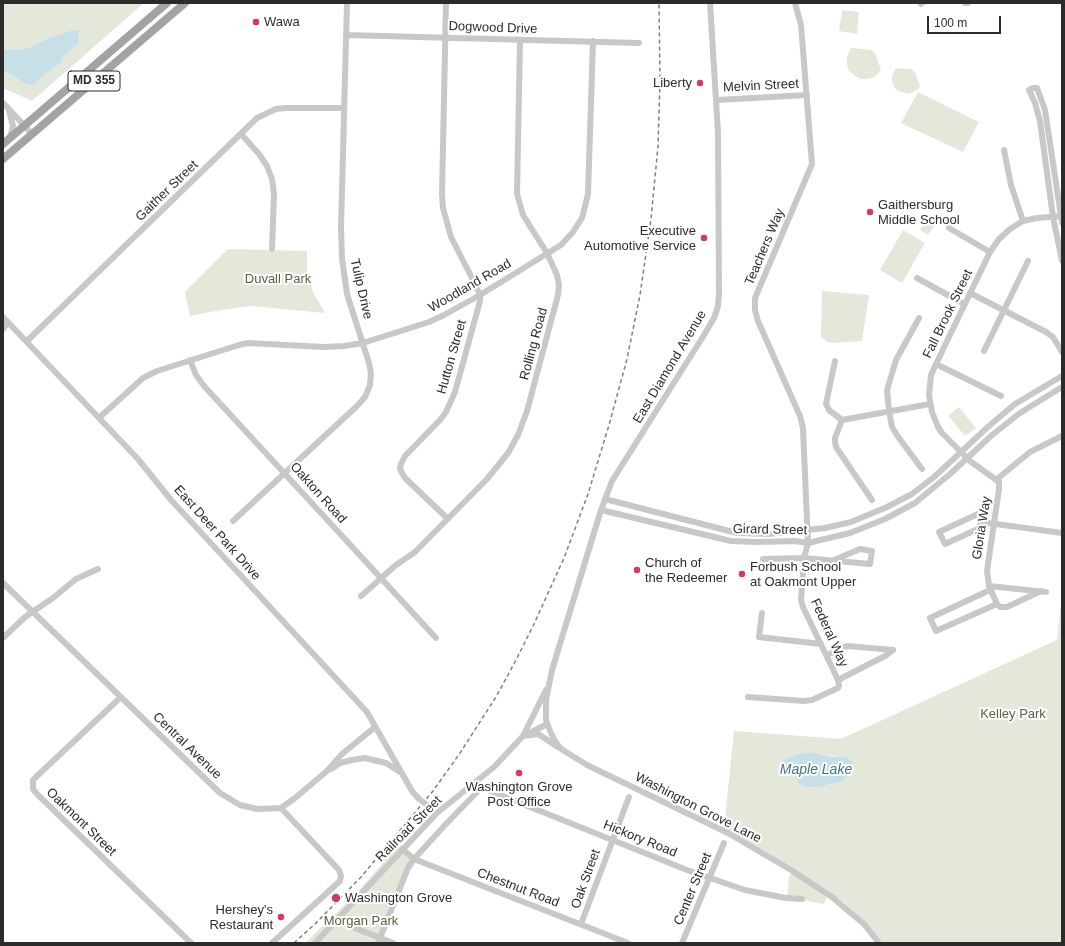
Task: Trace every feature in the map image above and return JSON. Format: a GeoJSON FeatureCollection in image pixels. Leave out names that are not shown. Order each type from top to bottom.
{"type":"FeatureCollection","features":[{"type":"Feature","properties":{"kind":"main road","name":"MD 355"},"geometry":{"type":"LineString","coordinates":[[3,144],[167,3]]}},
{"type":"Feature","properties":{"kind":"main road","name":"MD 355"},"geometry":{"type":"LineString","coordinates":[[3,159],[185,3]]}},
{"type":"Feature","properties":{"kind":"street","name":"Tulip Drive"},"geometry":{"type":"LineString","coordinates":[[233,521],[357,406],[364,397],[370,385],[371,374],[369,363],[347,294],[342,258],[341,228],[347,3]]}},
{"type":"Feature","properties":{"kind":"street"},"geometry":{"type":"LineString","coordinates":[[446,3],[442,194],[443,208],[451,237],[480,295]]}},
{"type":"Feature","properties":{"kind":"street","name":"East Diamond Avenue"},"geometry":{"type":"LineString","coordinates":[[546,722],[546,700],[548,687],[601,510],[612,481],[704,335],[714,318],[718,306],[718,148],[710,3]]}},
{"type":"Feature","properties":{"kind":"street","name":"Teachers Way"},"geometry":{"type":"LineString","coordinates":[[795,3],[801,24],[812,164],[755,298],[755,310],[758,321],[800,416],[803,436],[808,543]]}},
{"type":"Feature","properties":{"kind":"street","name":"Dogwood Drive"},"geometry":{"type":"LineString","coordinates":[[346,35],[640,43]]}},
{"type":"Feature","properties":{"kind":"street","name":"Rolling Road"},"geometry":{"type":"LineString","coordinates":[[361,596],[396,565],[415,552],[487,479],[508,453],[518,435],[527,411],[558,295],[559,285],[557,275],[547,253],[523,215],[517,194],[520,40]]}},
{"type":"Feature","properties":{"kind":"street","name":"Woodland Road"},"geometry":{"type":"LineString","coordinates":[[100,417],[143,378],[157,371],[248,343],[324,347],[344,346],[363,343],[429,322],[480,295],[561,244],[573,232],[582,218],[587,202],[593,41]]}},
{"type":"Feature","properties":{"kind":"street"},"geometry":{"type":"LineString","coordinates":[[1061,220],[1047,119],[1037,88],[1034,88],[1029,90],[1035,103],[1040,121],[1053,217],[1062,261]]}},
{"type":"Feature","properties":{"kind":"street","name":"Melvin Street"},"geometry":{"type":"LineString","coordinates":[[716,100],[807,94]]}},
{"type":"Feature","properties":{"kind":"street"},"geometry":{"type":"LineString","coordinates":[[4,104],[32,134]]}},
{"type":"Feature","properties":{"kind":"street"},"geometry":{"type":"LineString","coordinates":[[4,104],[13,123],[10,138]]}},
{"type":"Feature","properties":{"kind":"street","name":"Gaither Street"},"geometry":{"type":"LineString","coordinates":[[27,341],[257,118],[276,109],[344,108]]}},
{"type":"Feature","properties":{"kind":"street"},"geometry":{"type":"LineString","coordinates":[[240,134],[259,154],[267,166],[272,179],[274,194],[272,249]]}},
{"type":"Feature","properties":{"kind":"street"},"geometry":{"type":"LineString","coordinates":[[1004,150],[1011,185],[1023,222]]}},
{"type":"Feature","properties":{"kind":"street","name":"Fall Brook Street"},"geometry":{"type":"LineString","coordinates":[[967,458],[938,427],[932,412],[930,404],[930,386],[936,364],[990,252],[999,239],[1010,229],[1023,222],[1037,218],[1053,217],[1061,220]]}},
{"type":"Feature","properties":{"kind":"street"},"geometry":{"type":"LineString","coordinates":[[949,228],[990,252]]}},
{"type":"Feature","properties":{"kind":"street"},"geometry":{"type":"LineString","coordinates":[[984,351],[1028,261]]}},
{"type":"Feature","properties":{"kind":"street"},"geometry":{"type":"LineString","coordinates":[[917,278],[964,304]]}},
{"type":"Feature","properties":{"kind":"street"},"geometry":{"type":"LineString","coordinates":[[970,293],[1004,309],[1046,332],[1053,337],[1062,352]]}},
{"type":"Feature","properties":{"kind":"street","name":"Hutton Street"},"geometry":{"type":"LineString","coordinates":[[448,519],[405,478],[402,473],[401,464],[405,456],[443,416],[450,403],[478,307],[480,295]]}},
{"type":"Feature","properties":{"kind":"street","name":"East Deer Park Drive"},"geometry":{"type":"LineString","coordinates":[[3,317],[100,417],[138,459],[171,500],[367,712],[412,791],[418,798],[435,811]]}},
{"type":"Feature","properties":{"kind":"street"},"geometry":{"type":"LineString","coordinates":[[919,318],[896,360],[889,379],[887,390],[892,427],[922,469]]}},
{"type":"Feature","properties":{"kind":"street"},"geometry":{"type":"LineString","coordinates":[[3,329],[8,322]]}},
{"type":"Feature","properties":{"kind":"street","name":"Oakton Road"},"geometry":{"type":"LineString","coordinates":[[190,360],[196,375],[204,386],[436,638]]}},
{"type":"Feature","properties":{"kind":"street"},"geometry":{"type":"LineString","coordinates":[[835,360],[826,404],[829,410],[842,420],[930,404]]}},
{"type":"Feature","properties":{"kind":"street"},"geometry":{"type":"LineString","coordinates":[[936,364],[1001,396]]}},
{"type":"Feature","properties":{"kind":"street","name":"Girard Street"},"geometry":{"type":"LineString","coordinates":[[605,499],[738,533],[769,534],[808,530],[851,522],[887,507],[912,494],[1015,404],[1062,376]]}},
{"type":"Feature","properties":{"kind":"street","name":"Girard Street"},"geometry":{"type":"LineString","coordinates":[[601,510],[731,541],[795,541],[808,543],[850,533],[891,516],[915,503],[934,488],[992,435],[1020,414],[1062,387]]}},
{"type":"Feature","properties":{"kind":"street"},"geometry":{"type":"LineString","coordinates":[[842,420],[835,438],[836,447],[872,500]]}},
{"type":"Feature","properties":{"kind":"street"},"geometry":{"type":"LineString","coordinates":[[996,479],[1030,452],[1062,436]]}},
{"type":"Feature","properties":{"kind":"street","name":"Gloria Way"},"geometry":{"type":"LineString","coordinates":[[967,458],[996,479],[999,485],[987,571],[989,588],[997,604]]}},
{"type":"Feature","properties":{"kind":"street"},"geometry":{"type":"LineString","coordinates":[[980,513],[982,515],[981,522],[980,528],[945,544],[939,532],[980,513]]}},
{"type":"Feature","properties":{"kind":"street"},"geometry":{"type":"LineString","coordinates":[[981,522],[993,525],[1062,533]]}},
{"type":"Feature","properties":{"kind":"street","name":"Federal Way"},"geometry":{"type":"LineString","coordinates":[[808,543],[804,558],[801,600],[839,682]]}},
{"type":"Feature","properties":{"kind":"street"},"geometry":{"type":"LineString","coordinates":[[763,560],[804,558],[870,564],[872,551],[860,549],[834,560]]}},
{"type":"Feature","properties":{"kind":"street"},"geometry":{"type":"LineString","coordinates":[[3,638],[25,617],[53,598],[76,579],[98,569]]}},
{"type":"Feature","properties":{"kind":"street","name":"Central Avenue"},"geometry":{"type":"LineString","coordinates":[[3,583],[220,793],[233,802],[248,807],[257,809],[281,808]]}},
{"type":"Feature","properties":{"kind":"street"},"geometry":{"type":"LineString","coordinates":[[989,588],[1044,592],[1007,607],[1000,607],[997,604],[936,631],[930,618],[989,588]]}},
{"type":"Feature","properties":{"kind":"street"},"geometry":{"type":"LineString","coordinates":[[762,613],[759,637],[821,644]]}},
{"type":"Feature","properties":{"kind":"street"},"geometry":{"type":"LineString","coordinates":[[748,697],[812,700],[838,688],[839,682],[886,656],[893,650],[847,646],[827,655]]}},
{"type":"Feature","properties":{"kind":"street"},"geometry":{"type":"LineString","coordinates":[[548,687],[524,734],[538,734],[551,744],[560,748]]}},
{"type":"Feature","properties":{"kind":"street","name":"Oakmont Street"},"geometry":{"type":"LineString","coordinates":[[121,697],[33,780],[33,789],[42,800],[191,943]]}},
{"type":"Feature","properties":{"kind":"street","name":"Railroad Street"},"geometry":{"type":"LineString","coordinates":[[315,943],[402,850],[435,811],[494,767],[524,734],[546,722]]}},
{"type":"Feature","properties":{"kind":"street","name":"Washington Grove Lane"},"geometry":{"type":"LineString","coordinates":[[546,722],[560,748],[587,765],[728,833],[791,870],[832,897],[864,924],[879,943]]}},
{"type":"Feature","properties":{"kind":"street"},"geometry":{"type":"LineString","coordinates":[[272,943],[340,881],[341,876],[339,870],[281,808],[328,771],[342,754],[375,727]]}},
{"type":"Feature","properties":{"kind":"street","name":"East Deer Park Drive"},"geometry":{"type":"LineString","coordinates":[[328,771],[346,761],[365,758],[386,763],[402,773]]}},
{"type":"Feature","properties":{"kind":"street","name":"Hickory Road"},"geometry":{"type":"LineString","coordinates":[[473,784],[676,866],[745,890],[786,898],[802,899]]}},
{"type":"Feature","properties":{"kind":"street"},"geometry":{"type":"LineString","coordinates":[[379,941],[408,868],[414,859],[481,788]]}},
{"type":"Feature","properties":{"kind":"street","name":"Oak Street"},"geometry":{"type":"LineString","coordinates":[[581,924],[629,797]]}},
{"type":"Feature","properties":{"kind":"street","name":"Center Street"},"geometry":{"type":"LineString","coordinates":[[682,943],[708,877],[724,843]]}},
{"type":"Feature","properties":{"kind":"street","name":"Chestnut Road"},"geometry":{"type":"LineString","coordinates":[[402,850],[414,859],[628,943]]}},
{"type":"Feature","properties":{"kind":"street"},"geometry":{"type":"LineString","coordinates":[[337,921],[379,941],[393,943]]}},
{"type":"Feature","properties":{"kind":"green space"},"geometry":{"type":"Polygon","coordinates":[[[3,3],[144,3],[32,101],[3,88],[3,3]]]}},
{"type":"Feature","properties":{"kind":"green space"},"geometry":{"type":"Polygon","coordinates":[[[842,10],[859,12],[857,34],[839,31],[842,10]]]}},
{"type":"Feature","properties":{"kind":"green space"},"geometry":{"type":"Polygon","coordinates":[[[851,48],[871,50],[875,53],[881,70],[878,74],[867,79],[860,79],[849,71],[847,57],[851,48]]]}},
{"type":"Feature","properties":{"kind":"green space"},"geometry":{"type":"Polygon","coordinates":[[[896,68],[911,69],[915,72],[920,86],[918,89],[909,94],[898,91],[892,82],[892,76],[896,68]]]}},
{"type":"Feature","properties":{"kind":"green space"},"geometry":{"type":"Polygon","coordinates":[[[918,92],[979,122],[963,152],[901,123],[918,92]]]}},
{"type":"Feature","properties":{"kind":"green space"},"geometry":{"type":"Polygon","coordinates":[[[930,215],[938,220],[928,235],[920,230],[930,215]]]}},
{"type":"Feature","properties":{"kind":"green space"},"geometry":{"type":"Polygon","coordinates":[[[903,230],[925,243],[902,283],[880,270],[903,230]]]}},
{"type":"Feature","properties":{"kind":"green space","name":"Duvall Park"},"geometry":{"type":"Polygon","coordinates":[[[228,249],[307,251],[307,272],[313,292],[325,313],[251,306],[190,316],[185,292],[228,249]]]}},
{"type":"Feature","properties":{"kind":"green space"},"geometry":{"type":"Polygon","coordinates":[[[822,291],[869,295],[862,341],[833,343],[827,342],[821,336],[822,291]]]}},
{"type":"Feature","properties":{"kind":"green space"},"geometry":{"type":"Polygon","coordinates":[[[959,407],[976,428],[965,436],[948,416],[959,407]]]}},
{"type":"Feature","properties":{"kind":"green space","name":"Kelley Park"},"geometry":{"type":"Polygon","coordinates":[[[1062,594],[1062,943],[883,943],[862,919],[841,900],[774,857],[724,828],[734,731],[841,739],[1057,640],[1062,594]],[[806,753],[787,758],[779,765],[790,771],[801,785],[805,787],[819,787],[840,782],[848,776],[852,769],[837,757],[806,753]]]}},
{"type":"Feature","properties":{"kind":"green space","name":"Morgan Park"},"geometry":{"type":"Polygon","coordinates":[[[398,846],[411,859],[376,943],[305,943],[355,895],[398,846]]]}},
{"type":"Feature","properties":{"kind":"green space"},"geometry":{"type":"Polygon","coordinates":[[[792,872],[828,894],[824,904],[787,897],[789,877],[792,872]]]}},
{"type":"Feature","properties":{"kind":"water"},"geometry":{"type":"Polygon","coordinates":[[[73,30],[79,30],[79,43],[65,54],[62,58],[62,62],[42,76],[36,83],[30,85],[26,84],[10,73],[3,71],[3,50],[22,50],[73,30]]]}},
{"type":"Feature","properties":{"kind":"water","name":"Maple Lake"},"geometry":{"type":"Polygon","coordinates":[[[802,753],[846,757],[852,761],[852,769],[848,776],[840,782],[819,787],[805,787],[798,783],[794,775],[786,767],[779,765],[787,758],[802,753]]]}},
{"type":"Feature","properties":{"kind":"railway"},"geometry":{"type":"LineString","coordinates":[[294,943],[315,924],[361,877],[433,791],[460,753],[496,697],[515,662],[564,558],[588,494],[609,425],[627,359],[640,295],[651,219],[658,146],[660,81],[659,3]]}},
{"type":"Feature","properties":{"kind":"place","name":"Wawa"},"geometry":{"type":"Point","coordinates":[256,22]}},
{"type":"Feature","properties":{"kind":"place","name":"Liberty"},"geometry":{"type":"Point","coordinates":[700,83]}},
{"type":"Feature","properties":{"kind":"place","name":"Gaithersburg Middle School"},"geometry":{"type":"Point","coordinates":[870,212]}},
{"type":"Feature","properties":{"kind":"place","name":"Executive Automotive Service"},"geometry":{"type":"Point","coordinates":[704,238]}},
{"type":"Feature","properties":{"kind":"place","name":"Church of the Redeemer"},"geometry":{"type":"Point","coordinates":[637,570]}},
{"type":"Feature","properties":{"kind":"place","name":"Forbush School at Oakmont Upper"},"geometry":{"type":"Point","coordinates":[742,574]}},
{"type":"Feature","properties":{"kind":"place","name":"Washington Grove Post Office"},"geometry":{"type":"Point","coordinates":[519,773]}},
{"type":"Feature","properties":{"kind":"place","name":"Washington Grove"},"geometry":{"type":"Point","coordinates":[336,898]}},
{"type":"Feature","properties":{"kind":"place","name":"Hershey's Restaurant"},"geometry":{"type":"Point","coordinates":[281,917]}}]}
